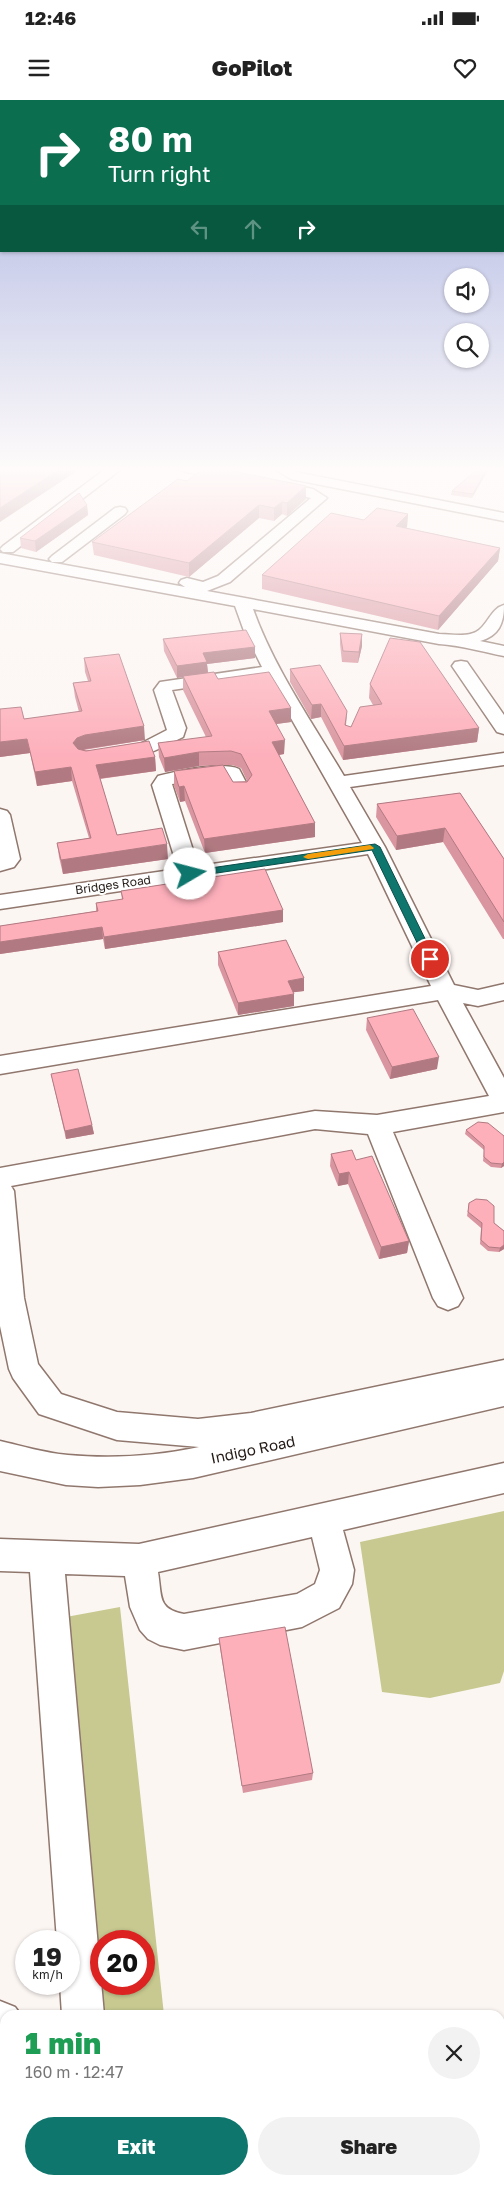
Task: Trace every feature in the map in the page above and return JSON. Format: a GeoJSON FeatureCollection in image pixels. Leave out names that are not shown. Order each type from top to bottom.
{"type":"FeatureCollection","features":[{"type":"Feature","properties":{"kind":"street"},"geometry":{"type":"LineString","coordinates":[[64,564],[242,603],[504,651]]}},
{"type":"Feature","properties":{"kind":"street"},"geometry":{"type":"LineString","coordinates":[[85,564],[204,587],[224,579],[241,564]]}},
{"type":"Feature","properties":{"kind":"street"},"geometry":{"type":"LineString","coordinates":[[0,1178],[315,1120],[377,1125],[504,1102],[445,992],[375,847],[252,631],[242,603]]}},
{"type":"Feature","properties":{"kind":"street"},"geometry":{"type":"LineString","coordinates":[[439,639],[466,640],[484,635],[504,610]]}},
{"type":"Feature","properties":{"kind":"street"},"geometry":{"type":"LineString","coordinates":[[461,666],[504,728]]}},
{"type":"Feature","properties":{"kind":"street"},"geometry":{"type":"LineString","coordinates":[[96,756],[144,748],[172,737],[176,733],[177,728],[164,695],[163,690],[166,686],[274,670]]}},
{"type":"Feature","properties":{"kind":"street"},"geometry":{"type":"LineString","coordinates":[[339,783],[504,759]]}},
{"type":"Feature","properties":{"kind":"street"},"geometry":{"type":"LineString","coordinates":[[190,874],[162,785],[166,780],[174,778],[228,771],[232,773],[240,790]]}},
{"type":"Feature","properties":{"kind":"street"},"geometry":{"type":"LineString","coordinates":[[0,815],[9,859],[0,865]]}},
{"type":"Feature","properties":{"kind":"street","name":"Bridges Road"},"geometry":{"type":"LineString","coordinates":[[0,902],[375,847]]}},
{"type":"Feature","properties":{"kind":"street"},"geometry":{"type":"LineString","coordinates":[[0,1065],[445,992],[478,998],[504,992]]}},
{"type":"Feature","properties":{"kind":"street"},"geometry":{"type":"LineString","coordinates":[[377,1125],[448,1298]]}},
{"type":"Feature","properties":{"kind":"street"},"geometry":{"type":"LineString","coordinates":[[0,1192],[9,1298],[24,1369],[50,1404],[117,1426],[198,1432],[251,1427],[504,1373]]}},
{"type":"Feature","properties":{"kind":"street","name":"Indigo Road"},"geometry":{"type":"LineString","coordinates":[[0,1456],[66,1470],[98,1472],[140,1470],[193,1463],[504,1393]]}},
{"type":"Feature","properties":{"kind":"street"},"geometry":{"type":"LineString","coordinates":[[0,1555],[139,1560],[504,1478]]}},
{"type":"Feature","properties":{"kind":"street"},"geometry":{"type":"LineString","coordinates":[[139,1560],[146,1607],[160,1627],[184,1632],[302,1610],[316,1604],[327,1596],[335,1584],[337,1570],[324,1518]]}},
{"type":"Feature","properties":{"kind":"street"},"geometry":{"type":"LineString","coordinates":[[46,1556],[83,2010]]}},
{"type":"Feature","properties":{"kind":"green space"},"geometry":{"type":"Polygon","coordinates":[[[504,1511],[504,1671],[500,1683],[430,1698],[382,1692],[360,1542],[504,1511]]]}},
{"type":"Feature","properties":{"kind":"green space"},"geometry":{"type":"Polygon","coordinates":[[[120,1607],[155,1930],[94,1930],[66,1617],[120,1607]]]}},
{"type":"Feature","properties":{"kind":"green space"},"geometry":{"type":"Polygon","coordinates":[[[155,1932],[163,2010],[102,2010],[100,1995],[155,1995],[155,1932]]]}},
{"type":"Feature","properties":{"kind":"building"},"geometry":{"type":"Polygon","coordinates":[[[274,564],[485,564],[439,616],[262,575],[274,564]]]}},
{"type":"Feature","properties":{"kind":"building"},"geometry":{"type":"Polygon","coordinates":[[[246,630],[255,647],[203,653],[207,662],[177,666],[163,639],[246,630]]]}},
{"type":"Feature","properties":{"kind":"building"},"geometry":{"type":"Polygon","coordinates":[[[340,633],[362,634],[359,652],[343,651],[340,633]]]}},
{"type":"Feature","properties":{"kind":"building"},"geometry":{"type":"Polygon","coordinates":[[[390,638],[420,642],[479,728],[344,746],[321,704],[312,705],[290,669],[320,665],[347,711],[345,725],[351,727],[360,707],[382,704],[370,684],[390,638]]]}},
{"type":"Feature","properties":{"kind":"building"},"geometry":{"type":"Polygon","coordinates":[[[119,654],[144,726],[85,735],[77,738],[73,743],[78,749],[86,751],[149,741],[155,757],[96,765],[117,835],[162,828],[167,844],[61,860],[57,843],[91,838],[71,767],[35,772],[27,739],[0,742],[0,709],[21,707],[24,719],[82,711],[73,683],[91,681],[84,658],[119,654]]]}},
{"type":"Feature","properties":{"kind":"building"},"geometry":{"type":"Polygon","coordinates":[[[214,672],[218,679],[269,672],[291,708],[269,711],[285,740],[272,742],[315,823],[204,839],[184,786],[179,787],[174,771],[223,765],[233,782],[247,782],[252,775],[241,754],[231,751],[199,752],[164,758],[158,743],[212,736],[183,676],[214,672]]]}},
{"type":"Feature","properties":{"kind":"building"},"geometry":{"type":"Polygon","coordinates":[[[460,793],[504,859],[504,922],[445,828],[397,836],[377,804],[460,793]]]}},
{"type":"Feature","properties":{"kind":"building"},"geometry":{"type":"Polygon","coordinates":[[[265,869],[283,910],[104,937],[102,927],[0,942],[0,926],[98,911],[96,903],[123,899],[121,891],[265,869]]]}},
{"type":"Feature","properties":{"kind":"building"},"geometry":{"type":"Polygon","coordinates":[[[286,940],[304,978],[288,981],[294,994],[238,1003],[218,952],[286,940]]]}},
{"type":"Feature","properties":{"kind":"building"},"geometry":{"type":"Polygon","coordinates":[[[413,1009],[439,1057],[392,1067],[367,1018],[413,1009]]]}},
{"type":"Feature","properties":{"kind":"building"},"geometry":{"type":"Polygon","coordinates":[[[78,1069],[92,1125],[65,1131],[51,1074],[78,1069]]]}},
{"type":"Feature","properties":{"kind":"building"},"geometry":{"type":"Polygon","coordinates":[[[478,1122],[488,1123],[504,1136],[504,1162],[502,1164],[491,1163],[484,1157],[484,1146],[466,1130],[478,1122]]]}},
{"type":"Feature","properties":{"kind":"building"},"geometry":{"type":"Polygon","coordinates":[[[352,1150],[356,1160],[372,1156],[409,1241],[381,1247],[349,1172],[339,1174],[331,1154],[352,1150]]]}},
{"type":"Feature","properties":{"kind":"building"},"geometry":{"type":"Polygon","coordinates":[[[476,1199],[487,1200],[494,1206],[494,1223],[504,1231],[504,1245],[500,1248],[489,1247],[481,1240],[482,1223],[468,1212],[469,1203],[476,1199]]]}},
{"type":"Feature","properties":{"kind":"building"},"geometry":{"type":"Polygon","coordinates":[[[285,1627],[313,1773],[242,1786],[219,1638],[285,1627]]]}},
{"type":"Feature","properties":{"kind":"slow traffic"},"geometry":{"type":"LineString","coordinates":[[308,857],[370,848]]}},
{"type":"Feature","properties":{"kind":"route"},"geometry":{"type":"LineString","coordinates":[[190,874],[375,847],[430,959]]}}]}
